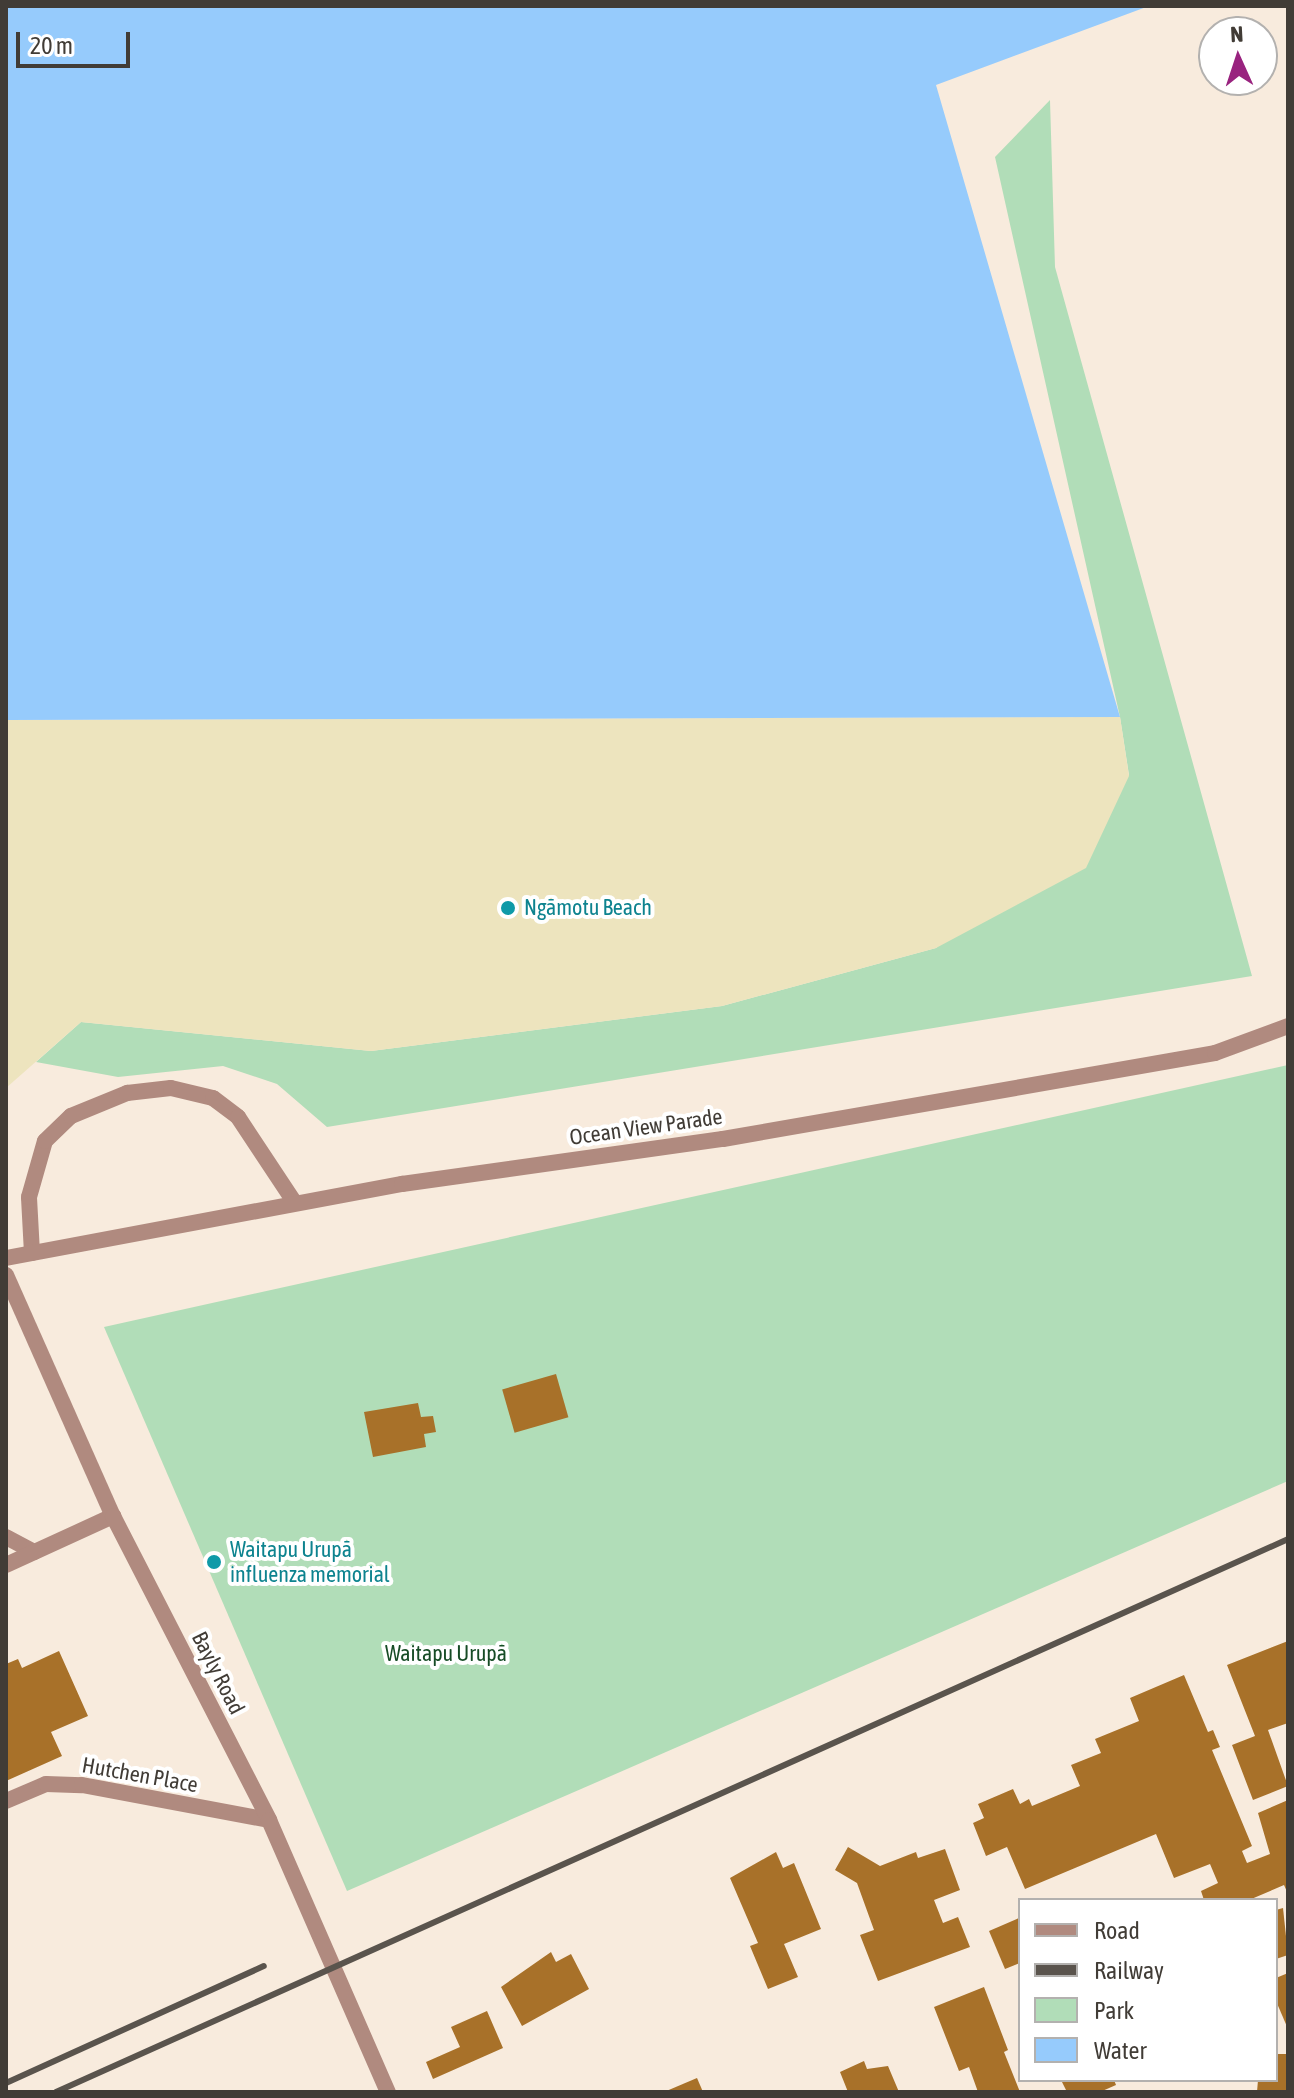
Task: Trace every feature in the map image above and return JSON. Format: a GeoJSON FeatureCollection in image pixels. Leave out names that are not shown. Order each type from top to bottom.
{"type":"FeatureCollection","features":[{"type":"Feature","properties":{"kind":"street","name":"Ocean View Parade"},"geometry":{"type":"LineString","coordinates":[[6,1258],[295,1203],[723,1139],[1215,1053],[1288,1026]]}},
{"type":"Feature","properties":{"kind":"street"},"geometry":{"type":"LineString","coordinates":[[32,1253],[29,1197],[45,1141],[71,1116],[127,1093],[171,1088],[213,1098],[238,1117],[295,1203]]}},
{"type":"Feature","properties":{"kind":"street","name":"Bayly Road"},"geometry":{"type":"LineString","coordinates":[[6,1275],[113,1516],[269,1820],[388,2092]]}},
{"type":"Feature","properties":{"kind":"street"},"geometry":{"type":"LineString","coordinates":[[6,1565],[113,1516]]}},
{"type":"Feature","properties":{"kind":"street"},"geometry":{"type":"LineString","coordinates":[[6,1537],[34,1552]]}},
{"type":"Feature","properties":{"kind":"street","name":"Hutchen Place"},"geometry":{"type":"LineString","coordinates":[[6,1801],[46,1784],[82,1785],[269,1820]]}},
{"type":"Feature","properties":{"kind":"green space"},"geometry":{"type":"Polygon","coordinates":[[[1050,100],[1055,267],[1252,976],[327,1127],[277,1084],[223,1066],[118,1077],[36,1062],[81,1022],[371,1051],[722,1006],[936,948],[1129,775],[1120,717],[995,157],[1050,100]]]}},
{"type":"Feature","properties":{"kind":"green space","name":"Waitapu Urupā"},"geometry":{"type":"Polygon","coordinates":[[[1288,1065],[1288,1481],[347,1891],[104,1327],[1288,1065]]]}},
{"type":"Feature","properties":{"kind":"sand","name":"Ngāmotu Beach"},"geometry":{"type":"Polygon","coordinates":[[[1120,717],[1129,776],[1086,868],[936,948],[722,1006],[371,1051],[81,1022],[6,1088],[6,720],[1120,717]]]}},
{"type":"Feature","properties":{"kind":"water"},"geometry":{"type":"Polygon","coordinates":[[[6,6],[1149,6],[936,85],[1120,717],[6,720],[6,6]]]}},
{"type":"Feature","properties":{"kind":"building"},"geometry":{"type":"Polygon","coordinates":[[[556,1374],[568,1417],[515,1433],[502,1389],[556,1374]]]}},
{"type":"Feature","properties":{"kind":"building"},"geometry":{"type":"Polygon","coordinates":[[[418,1403],[421,1417],[433,1416],[436,1432],[424,1434],[426,1447],[373,1457],[364,1412],[418,1403]]]}},
{"type":"Feature","properties":{"kind":"building"},"geometry":{"type":"Polygon","coordinates":[[[1288,1641],[1288,1723],[1268,1730],[1288,1786],[1253,1800],[1232,1745],[1255,1736],[1227,1665],[1288,1641]]]}},
{"type":"Feature","properties":{"kind":"building"},"geometry":{"type":"Polygon","coordinates":[[[59,1651],[88,1716],[51,1732],[62,1756],[6,1781],[6,1664],[18,1659],[22,1668],[59,1651]]]}},
{"type":"Feature","properties":{"kind":"building"},"geometry":{"type":"Polygon","coordinates":[[[1184,1675],[1208,1732],[1213,1730],[1220,1747],[1212,1750],[1252,1846],[1242,1851],[1247,1863],[1270,1854],[1258,1813],[1288,1800],[1288,1894],[1284,1885],[1254,1898],[1203,1898],[1201,1891],[1218,1883],[1210,1864],[1174,1878],[1156,1834],[1025,1889],[1007,1847],[986,1856],[973,1823],[984,1818],[978,1804],[1013,1789],[1020,1804],[1029,1799],[1032,1806],[1080,1786],[1071,1765],[1101,1753],[1095,1739],[1139,1721],[1130,1698],[1184,1675]]]}},
{"type":"Feature","properties":{"kind":"building"},"geometry":{"type":"Polygon","coordinates":[[[848,1847],[880,1866],[916,1852],[918,1858],[945,1849],[960,1890],[934,1900],[943,1923],[958,1917],[970,1947],[878,1981],[860,1935],[874,1930],[857,1883],[835,1870],[848,1847]]]}},
{"type":"Feature","properties":{"kind":"building"},"geometry":{"type":"Polygon","coordinates":[[[776,1852],[783,1868],[794,1863],[821,1929],[784,1944],[798,1977],[768,1989],[750,1946],[758,1943],[730,1878],[776,1852]]]}},
{"type":"Feature","properties":{"kind":"building"},"geometry":{"type":"Polygon","coordinates":[[[1283,1908],[1288,1955],[1278,1958],[1278,1909],[1283,1908]]]}},
{"type":"Feature","properties":{"kind":"building"},"geometry":{"type":"Polygon","coordinates":[[[1018,1918],[1018,1964],[1005,1969],[989,1931],[1018,1918]]]}},
{"type":"Feature","properties":{"kind":"building"},"geometry":{"type":"Polygon","coordinates":[[[551,1952],[556,1962],[571,1954],[589,1989],[522,2026],[501,1987],[551,1952]]]}},
{"type":"Feature","properties":{"kind":"building"},"geometry":{"type":"Polygon","coordinates":[[[1288,1973],[1288,2029],[1278,2006],[1278,1977],[1288,1973]]]}},
{"type":"Feature","properties":{"kind":"building"},"geometry":{"type":"Polygon","coordinates":[[[984,1987],[1020,2092],[978,2092],[969,2067],[959,2071],[934,2007],[984,1987]]]}},
{"type":"Feature","properties":{"kind":"building"},"geometry":{"type":"Polygon","coordinates":[[[487,2011],[503,2048],[433,2079],[426,2062],[460,2047],[451,2027],[487,2011]]]}},
{"type":"Feature","properties":{"kind":"building"},"geometry":{"type":"Polygon","coordinates":[[[1278,2054],[1288,2054],[1288,2092],[1257,2092],[1258,2082],[1278,2082],[1278,2054]]]}},
{"type":"Feature","properties":{"kind":"building"},"geometry":{"type":"Polygon","coordinates":[[[864,2061],[867,2069],[888,2066],[899,2092],[848,2092],[840,2072],[864,2061]]]}},
{"type":"Feature","properties":{"kind":"building"},"geometry":{"type":"Polygon","coordinates":[[[697,2078],[703,2092],[664,2092],[697,2078]]]}},
{"type":"Feature","properties":{"kind":"building"},"geometry":{"type":"Polygon","coordinates":[[[1062,2082],[1115,2082],[1116,2085],[1100,2092],[1067,2092],[1062,2082]]]}},
{"type":"Feature","properties":{"kind":"railway"},"geometry":{"type":"LineString","coordinates":[[56,2092],[1288,1539]]}},
{"type":"Feature","properties":{"kind":"railway"},"geometry":{"type":"LineString","coordinates":[[6,2083],[264,1966]]}},
{"type":"Feature","properties":{"kind":"place","name":"Ngāmotu Beach"},"geometry":{"type":"Point","coordinates":[508,908]}},
{"type":"Feature","properties":{"kind":"place","name":"Waitapu Urupā influenza memorial"},"geometry":{"type":"Point","coordinates":[214,1562]}}]}
